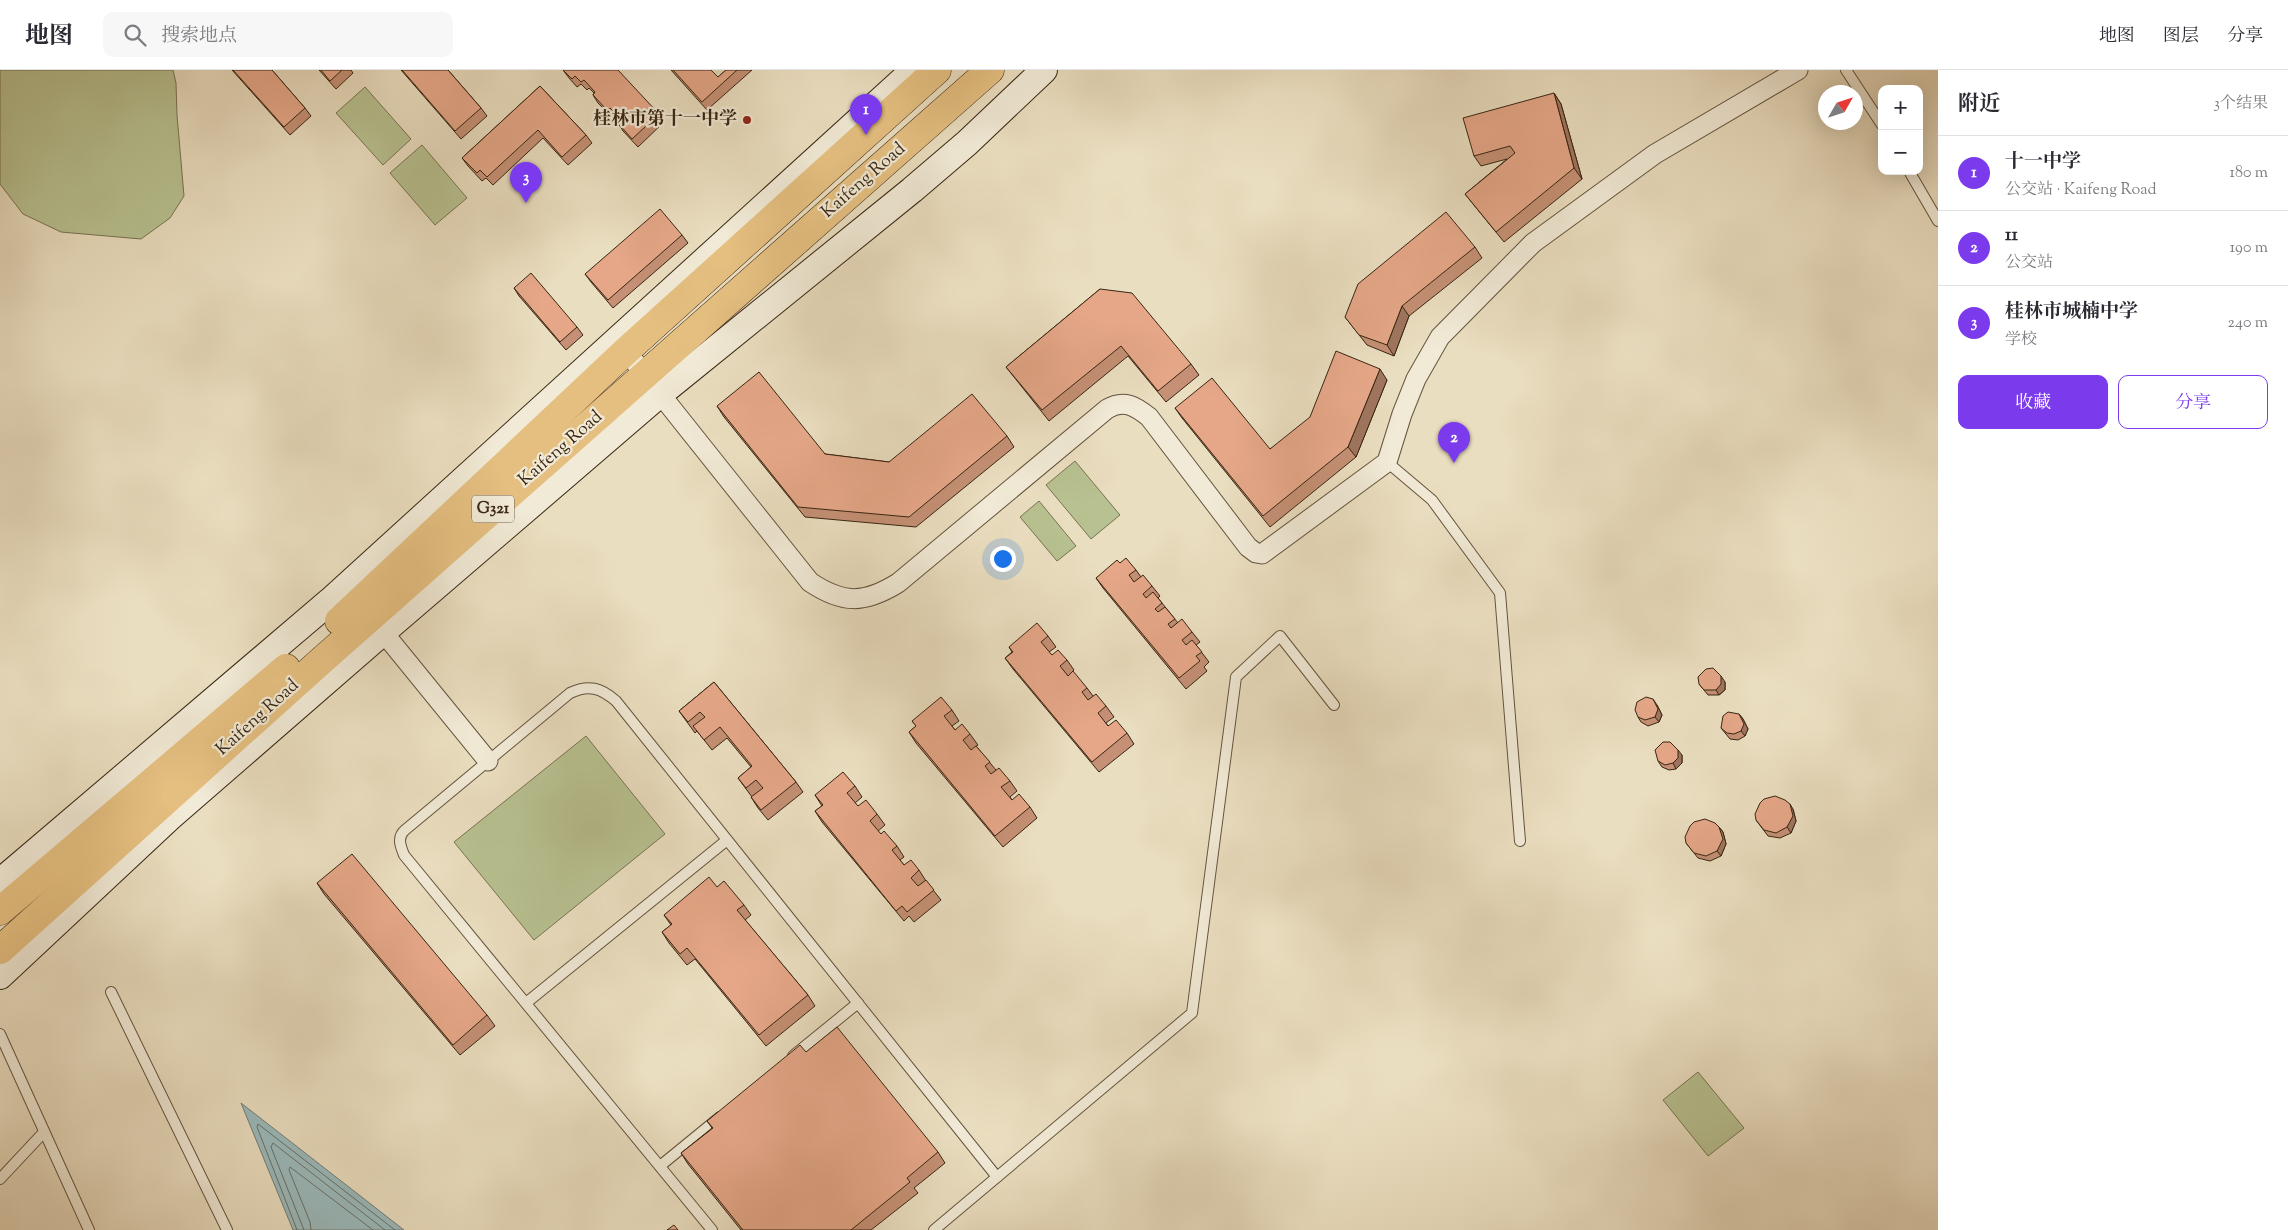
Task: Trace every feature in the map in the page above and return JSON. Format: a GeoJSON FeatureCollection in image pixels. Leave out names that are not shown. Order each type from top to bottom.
{"type":"FeatureCollection","features":[{"type":"Feature","properties":{"kind":"highway","name":"Kaifeng Road"},"geometry":{"type":"LineString","coordinates":[[0,911],[315,643],[626,351],[937,70]]}},
{"type":"Feature","properties":{"kind":"highway","name":"Kaifeng Road"},"geometry":{"type":"LineString","coordinates":[[0,950],[321,661],[653,384],[990,70]]}},
{"type":"Feature","properties":{"kind":"street"},"geometry":{"type":"LineString","coordinates":[[0,882],[330,601],[914,70]]}},
{"type":"Feature","properties":{"kind":"street"},"geometry":{"type":"LineString","coordinates":[[0,976],[170,818],[382,632],[653,384],[912,190],[967,143],[1044,70]]}},
{"type":"Feature","properties":{"kind":"street"},"geometry":{"type":"LineString","coordinates":[[626,351],[810,582],[833,596],[852,600],[877,594],[898,583],[1107,409],[1121,403],[1132,405],[1149,417],[1248,547],[1259,554],[1267,551],[1387,462],[1402,414],[1416,379],[1440,337],[1533,243],[1655,154],[1798,70]]}},
{"type":"Feature","properties":{"kind":"street"},"geometry":{"type":"LineString","coordinates":[[382,632],[488,761]]}},
{"type":"Feature","properties":{"kind":"lane"},"geometry":{"type":"LineString","coordinates":[[1846,70],[1878,119]]}},
{"type":"Feature","properties":{"kind":"lane"},"geometry":{"type":"LineString","coordinates":[[1911,175],[1938,221]]}},
{"type":"Feature","properties":{"kind":"lane"},"geometry":{"type":"LineString","coordinates":[[1387,462],[1432,500],[1500,593],[1520,841]]}},
{"type":"Feature","properties":{"kind":"lane"},"geometry":{"type":"LineString","coordinates":[[934,1230],[1192,1012],[1236,677],[1280,636],[1334,705]]}},
{"type":"Feature","properties":{"kind":"lane"},"geometry":{"type":"LineString","coordinates":[[712,1230],[404,855],[400,844],[402,833],[570,693],[587,687],[596,688],[616,701],[997,1177]]}},
{"type":"Feature","properties":{"kind":"lane"},"geometry":{"type":"LineString","coordinates":[[526,1003],[727,840]]}},
{"type":"Feature","properties":{"kind":"lane"},"geometry":{"type":"LineString","coordinates":[[111,992],[227,1230]]}},
{"type":"Feature","properties":{"kind":"lane"},"geometry":{"type":"LineString","coordinates":[[782,1066],[858,1003]]}},
{"type":"Feature","properties":{"kind":"lane"},"geometry":{"type":"LineString","coordinates":[[0,1034],[89,1230]]}},
{"type":"Feature","properties":{"kind":"lane"},"geometry":{"type":"LineString","coordinates":[[660,1166],[728,1110]]}},
{"type":"Feature","properties":{"kind":"lane"},"geometry":{"type":"LineString","coordinates":[[0,1179],[44,1132]]}},
{"type":"Feature","properties":{"kind":"green space"},"geometry":{"type":"Polygon","coordinates":[[[0,70],[173,70],[176,83],[184,196],[170,218],[141,239],[61,232],[23,214],[0,184],[0,70]]]}},
{"type":"Feature","properties":{"kind":"green space"},"geometry":{"type":"Polygon","coordinates":[[[365,87],[411,139],[383,165],[336,113],[365,87]]]}},
{"type":"Feature","properties":{"kind":"green space"},"geometry":{"type":"Polygon","coordinates":[[[422,145],[467,198],[435,225],[390,173],[422,145]]]}},
{"type":"Feature","properties":{"kind":"green space"},"geometry":{"type":"Polygon","coordinates":[[[1075,461],[1120,515],[1091,539],[1046,485],[1075,461]]]}},
{"type":"Feature","properties":{"kind":"green space"},"geometry":{"type":"Polygon","coordinates":[[[1039,501],[1076,546],[1057,561],[1020,517],[1039,501]]]}},
{"type":"Feature","properties":{"kind":"green space"},"geometry":{"type":"Polygon","coordinates":[[[586,736],[665,834],[534,940],[454,842],[586,736]]]}},
{"type":"Feature","properties":{"kind":"green space"},"geometry":{"type":"Polygon","coordinates":[[[1698,1072],[1744,1128],[1708,1156],[1663,1100],[1698,1072]]]}},
{"type":"Feature","properties":{"kind":"water"},"geometry":{"type":"Polygon","coordinates":[[[241,1103],[404,1230],[293,1230],[241,1103]]]}},
{"type":"Feature","properties":{"kind":"building"},"geometry":{"type":"Polygon","coordinates":[[[233,70],[272,70],[305,108],[284,127],[233,70]]]}},
{"type":"Feature","properties":{"kind":"building"},"geometry":{"type":"Polygon","coordinates":[[[321,70],[342,70],[330,81],[321,70]]]}},
{"type":"Feature","properties":{"kind":"building"},"geometry":{"type":"Polygon","coordinates":[[[402,70],[448,70],[481,108],[455,131],[402,70]]]}},
{"type":"Feature","properties":{"kind":"building"},"geometry":{"type":"Polygon","coordinates":[[[563,70],[618,70],[659,114],[632,139],[618,123],[621,120],[610,108],[607,110],[593,95],[595,92],[584,80],[581,82],[575,76],[572,79],[563,70]]]}},
{"type":"Feature","properties":{"kind":"building"},"geometry":{"type":"Polygon","coordinates":[[[673,70],[711,70],[718,77],[726,70],[737,70],[702,102],[673,70]]]}},
{"type":"Feature","properties":{"kind":"building"},"geometry":{"type":"Polygon","coordinates":[[[540,86],[586,135],[562,157],[538,130],[487,177],[480,170],[477,173],[462,158],[540,86]]]}},
{"type":"Feature","properties":{"kind":"building"},"geometry":{"type":"Polygon","coordinates":[[[1554,93],[1574,168],[1496,232],[1465,194],[1515,153],[1510,146],[1474,156],[1463,118],[1554,93]]]}},
{"type":"Feature","properties":{"kind":"building"},"geometry":{"type":"Polygon","coordinates":[[[660,209],[682,235],[608,300],[585,274],[660,209]]]}},
{"type":"Feature","properties":{"kind":"building"},"geometry":{"type":"Polygon","coordinates":[[[1446,212],[1475,247],[1402,306],[1387,345],[1359,335],[1345,317],[1358,284],[1446,212]]]}},
{"type":"Feature","properties":{"kind":"building"},"geometry":{"type":"Polygon","coordinates":[[[531,273],[577,327],[560,342],[514,288],[531,273]]]}},
{"type":"Feature","properties":{"kind":"building"},"geometry":{"type":"Polygon","coordinates":[[[1100,289],[1132,293],[1191,364],[1158,391],[1121,346],[1042,410],[1006,367],[1100,289]]]}},
{"type":"Feature","properties":{"kind":"building"},"geometry":{"type":"Polygon","coordinates":[[[1336,351],[1380,369],[1348,447],[1263,516],[1175,408],[1212,378],[1270,449],[1310,417],[1336,351]]]}},
{"type":"Feature","properties":{"kind":"building"},"geometry":{"type":"Polygon","coordinates":[[[759,372],[825,454],[889,462],[972,394],[1007,436],[909,517],[798,507],[717,406],[759,372]]]}},
{"type":"Feature","properties":{"kind":"building"},"geometry":{"type":"Polygon","coordinates":[[[1126,558],[1136,570],[1129,575],[1134,582],[1143,575],[1152,586],[1143,594],[1146,598],[1153,592],[1162,603],[1155,609],[1158,612],[1165,607],[1175,619],[1168,624],[1171,628],[1182,619],[1192,632],[1182,640],[1186,645],[1192,640],[1202,652],[1196,656],[1200,661],[1179,678],[1096,578],[1117,560],[1120,563],[1126,558]]]}},
{"type":"Feature","properties":{"kind":"building"},"geometry":{"type":"Polygon","coordinates":[[[1037,623],[1048,636],[1041,642],[1052,655],[1058,650],[1067,660],[1060,666],[1068,676],[1073,671],[1087,688],[1082,692],[1088,700],[1096,694],[1106,706],[1098,713],[1108,726],[1116,720],[1127,733],[1092,762],[1005,658],[1013,652],[1009,647],[1037,623]]]}},
{"type":"Feature","properties":{"kind":"building"},"geometry":{"type":"Polygon","coordinates":[[[1713,668],[1721,676],[1721,684],[1716,690],[1704,690],[1699,684],[1698,677],[1706,669],[1713,668]]]}},
{"type":"Feature","properties":{"kind":"building"},"geometry":{"type":"Polygon","coordinates":[[[714,682],[796,782],[761,810],[751,797],[763,788],[756,780],[746,788],[738,778],[752,766],[720,727],[704,740],[693,726],[705,717],[700,712],[688,722],[679,711],[714,682]]]}},
{"type":"Feature","properties":{"kind":"building"},"geometry":{"type":"Polygon","coordinates":[[[941,697],[952,710],[944,716],[955,730],[962,724],[970,734],[963,740],[971,750],[976,746],[990,762],[985,766],[991,774],[999,768],[1010,781],[1001,787],[1012,800],[1019,794],[1030,807],[995,836],[909,732],[916,726],[912,721],[941,697]]]}},
{"type":"Feature","properties":{"kind":"building"},"geometry":{"type":"Polygon","coordinates":[[[1646,697],[1653,699],[1658,709],[1655,717],[1645,720],[1638,717],[1635,710],[1637,702],[1646,697]]]}},
{"type":"Feature","properties":{"kind":"building"},"geometry":{"type":"Polygon","coordinates":[[[1728,712],[1739,714],[1744,724],[1741,731],[1734,734],[1727,733],[1721,728],[1723,716],[1728,712]]]}},
{"type":"Feature","properties":{"kind":"building"},"geometry":{"type":"Polygon","coordinates":[[[1663,742],[1670,742],[1678,750],[1678,758],[1673,763],[1665,765],[1658,761],[1655,750],[1663,742]]]}},
{"type":"Feature","properties":{"kind":"building"},"geometry":{"type":"Polygon","coordinates":[[[843,772],[855,786],[847,793],[858,806],[866,800],[877,814],[870,821],[881,834],[884,831],[897,846],[892,850],[904,865],[911,860],[919,870],[911,878],[918,886],[926,880],[934,890],[907,912],[902,906],[896,911],[815,811],[823,805],[815,795],[843,772]]]}},
{"type":"Feature","properties":{"kind":"building"},"geometry":{"type":"Polygon","coordinates":[[[1775,796],[1790,804],[1793,816],[1787,827],[1776,833],[1764,830],[1756,820],[1755,814],[1764,799],[1775,796]]]}},
{"type":"Feature","properties":{"kind":"building"},"geometry":{"type":"Polygon","coordinates":[[[1705,819],[1719,827],[1723,839],[1717,851],[1706,856],[1694,853],[1686,843],[1685,837],[1694,822],[1705,819]]]}},
{"type":"Feature","properties":{"kind":"building"},"geometry":{"type":"Polygon","coordinates":[[[352,854],[487,1015],[453,1045],[317,883],[352,854]]]}},
{"type":"Feature","properties":{"kind":"building"},"geometry":{"type":"Polygon","coordinates":[[[709,877],[717,887],[724,881],[744,905],[737,910],[808,995],[759,1035],[687,948],[680,954],[662,932],[672,924],[664,915],[709,877]]]}},
{"type":"Feature","properties":{"kind":"building"},"geometry":{"type":"Polygon","coordinates":[[[837,1027],[938,1152],[907,1178],[910,1182],[851,1230],[743,1230],[681,1153],[713,1128],[707,1121],[800,1045],[806,1052],[837,1027]]]}},
{"type":"Feature","properties":{"kind":"building"},"geometry":{"type":"Polygon","coordinates":[[[674,1225],[678,1230],[667,1230],[674,1225]]]}},
{"type":"Feature","properties":{"kind":"place","name":"桂林市第十一中学"},"geometry":{"type":"Point","coordinates":[747,120]}},
{"type":"Feature","properties":{"kind":"place","name":"十一中学"},"geometry":{"type":"Point","coordinates":[866,135]}},
{"type":"Feature","properties":{"kind":"place","name":"桂林市城楠中学"},"geometry":{"type":"Point","coordinates":[526,203]}},
{"type":"Feature","properties":{"kind":"place","name":"11"},"geometry":{"type":"Point","coordinates":[1454,463]}}]}
